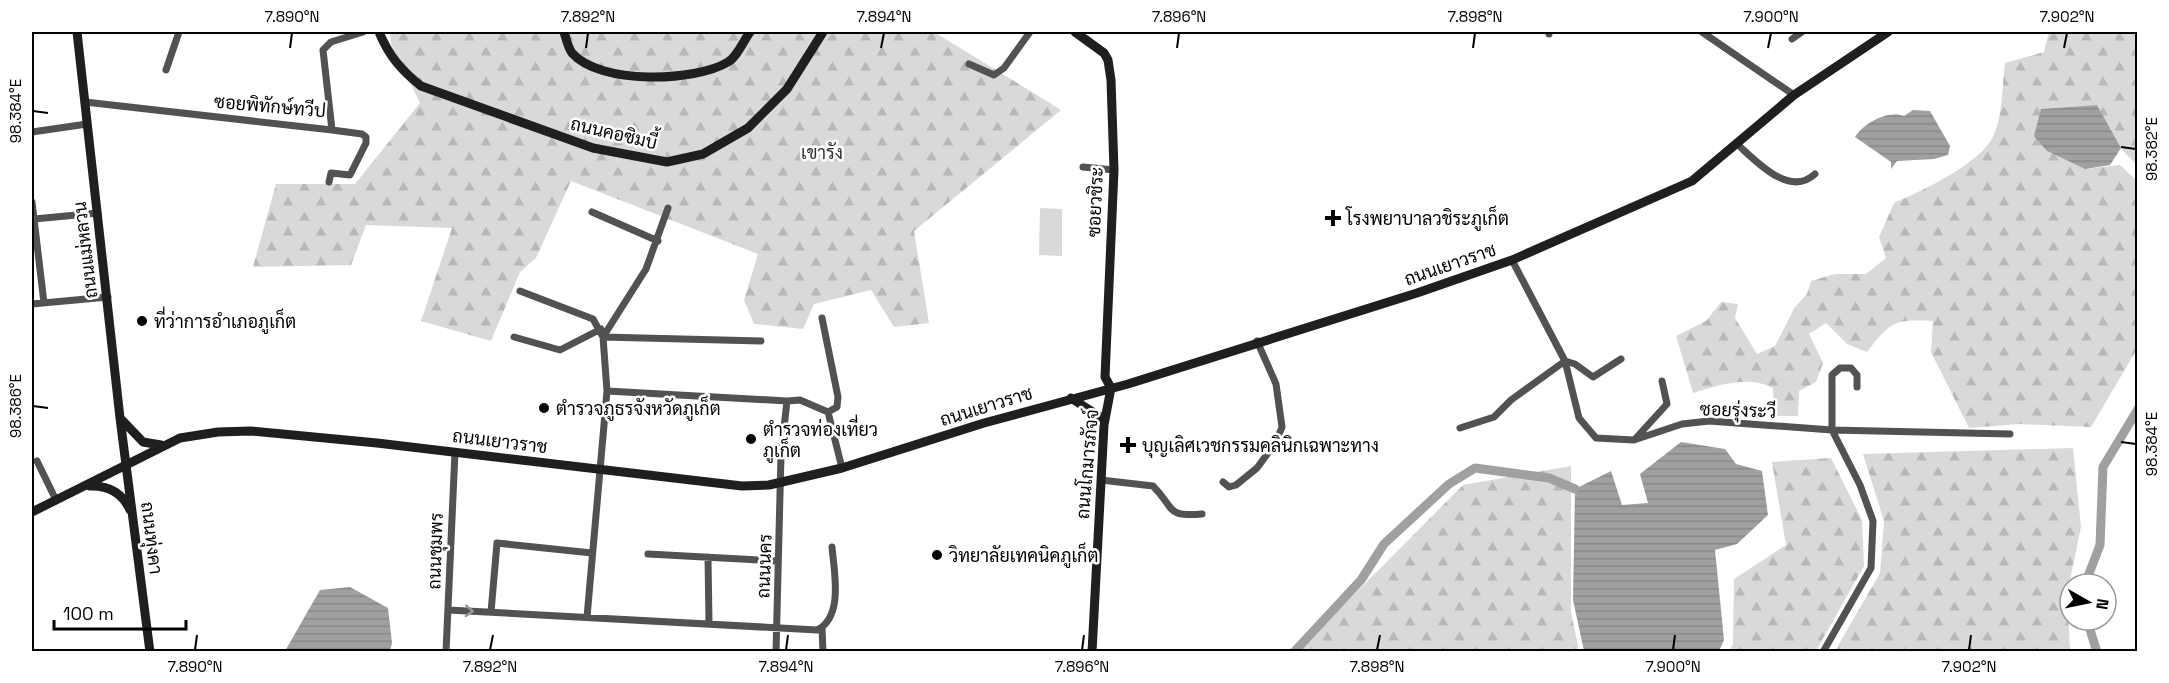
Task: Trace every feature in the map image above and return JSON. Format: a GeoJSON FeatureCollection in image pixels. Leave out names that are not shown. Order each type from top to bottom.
{"type":"FeatureCollection","features":[{"type":"Feature","properties":{"kind":"main road","name":"ถนนแม่หลวน"},"geometry":{"type":"LineString","coordinates":[[77,32],[126,464]]}},
{"type":"Feature","properties":{"kind":"main road","name":"ถนนคอซิมบี้"},"geometry":{"type":"LineString","coordinates":[[379,32],[388,53],[401,70],[421,86],[593,148],[667,162],[704,154],[748,128],[787,89],[823,32]]}},
{"type":"Feature","properties":{"kind":"main road"},"geometry":{"type":"LineString","coordinates":[[564,32],[572,53],[586,64],[627,76],[666,78],[698,73],[730,61],[750,32]]}},
{"type":"Feature","properties":{"kind":"main road","name":"ซอยวชิระ"},"geometry":{"type":"LineString","coordinates":[[1075,32],[1100,48],[1108,60],[1111,80],[1114,170],[1109,245],[1106,376],[1111,388]]}},
{"type":"Feature","properties":{"kind":"main road","name":"ถนนเยาวราช"},"geometry":{"type":"LineString","coordinates":[[32,512],[126,464],[198,433],[251,431],[734,485],[782,482],[842,468],[1418,293],[1512,260],[1692,181],[1794,95],[1888,32]]}},
{"type":"Feature","properties":{"kind":"main road","name":"ถนนโกมารภัจจ์"},"geometry":{"type":"LineString","coordinates":[[1092,651],[1105,420],[1111,388]]}},
{"type":"Feature","properties":{"kind":"main road"},"geometry":{"type":"LineString","coordinates":[[1071,398],[1105,420]]}},
{"type":"Feature","properties":{"kind":"main road"},"geometry":{"type":"LineString","coordinates":[[120,418],[143,442],[166,445]]}},
{"type":"Feature","properties":{"kind":"main road","name":"ถนนทุ่งคา"},"geometry":{"type":"LineString","coordinates":[[126,464],[150,651]]}},
{"type":"Feature","properties":{"kind":"main road"},"geometry":{"type":"LineString","coordinates":[[86,486],[110,488],[127,503],[132,516]]}},
{"type":"Feature","properties":{"kind":"street"},"geometry":{"type":"LineString","coordinates":[[166,70],[179,32]]}},
{"type":"Feature","properties":{"kind":"street","name":"ซอยพิทักษ์ทวีป"},"geometry":{"type":"LineString","coordinates":[[85,102],[332,130],[323,50],[331,42],[363,32]]}},
{"type":"Feature","properties":{"kind":"street"},"geometry":{"type":"LineString","coordinates":[[969,64],[994,75],[1004,68],[1030,32]]}},
{"type":"Feature","properties":{"kind":"street"},"geometry":{"type":"LineString","coordinates":[[1702,32],[1794,95]]}},
{"type":"Feature","properties":{"kind":"street"},"geometry":{"type":"LineString","coordinates":[[1792,39],[1802,32]]}},
{"type":"Feature","properties":{"kind":"street"},"geometry":{"type":"LineString","coordinates":[[32,132],[87,124]]}},
{"type":"Feature","properties":{"kind":"street"},"geometry":{"type":"LineString","coordinates":[[329,182],[332,173],[350,175],[366,143],[366,138],[362,134],[332,130]]}},
{"type":"Feature","properties":{"kind":"street"},"geometry":{"type":"LineString","coordinates":[[1737,144],[1761,166],[1788,182],[1803,182],[1815,174]]}},
{"type":"Feature","properties":{"kind":"street"},"geometry":{"type":"LineString","coordinates":[[1083,167],[1114,170]]}},
{"type":"Feature","properties":{"kind":"street"},"geometry":{"type":"LineString","coordinates":[[32,202],[44,303]]}},
{"type":"Feature","properties":{"kind":"street"},"geometry":{"type":"LineString","coordinates":[[602,333],[646,269],[668,208]]}},
{"type":"Feature","properties":{"kind":"street"},"geometry":{"type":"LineString","coordinates":[[592,212],[658,241]]}},
{"type":"Feature","properties":{"kind":"street"},"geometry":{"type":"LineString","coordinates":[[34,219],[98,213]]}},
{"type":"Feature","properties":{"kind":"street","name":"ซอยรุ่งระวี"},"geometry":{"type":"LineString","coordinates":[[1512,260],[1565,361],[1579,418],[1596,438],[1634,440],[1682,424],[1709,421],[1832,430],[2010,434]]}},
{"type":"Feature","properties":{"kind":"street"},"geometry":{"type":"LineString","coordinates":[[520,291],[593,319],[602,333],[607,391],[587,617]]}},
{"type":"Feature","properties":{"kind":"street"},"geometry":{"type":"LineString","coordinates":[[32,304],[108,297]]}},
{"type":"Feature","properties":{"kind":"street"},"geometry":{"type":"LineString","coordinates":[[822,318],[838,397],[837,407],[828,412]]}},
{"type":"Feature","properties":{"kind":"street"},"geometry":{"type":"LineString","coordinates":[[514,338],[560,350],[602,333],[761,341]]}},
{"type":"Feature","properties":{"kind":"street"},"geometry":{"type":"LineString","coordinates":[[1223,482],[1228,486],[1236,485],[1257,468],[1280,433],[1276,384],[1257,341]]}},
{"type":"Feature","properties":{"kind":"street"},"geometry":{"type":"LineString","coordinates":[[1460,428],[1494,417],[1511,400],[1565,361],[1575,364],[1593,377],[1621,359]]}},
{"type":"Feature","properties":{"kind":"street"},"geometry":{"type":"LineString","coordinates":[[1823,651],[1871,568],[1872,521],[1860,485],[1832,430],[1832,375],[1840,368],[1851,368],[1857,375],[1857,387]]}},
{"type":"Feature","properties":{"kind":"street"},"geometry":{"type":"LineString","coordinates":[[1634,440],[1667,405],[1662,381]]}},
{"type":"Feature","properties":{"kind":"street"},"geometry":{"type":"LineString","coordinates":[[607,391],[800,400],[828,412]]}},
{"type":"Feature","properties":{"kind":"street","name":"ถนนนคร"},"geometry":{"type":"LineString","coordinates":[[776,651],[781,455],[787,401]]}},
{"type":"Feature","properties":{"kind":"street"},"geometry":{"type":"LineString","coordinates":[[828,412],[842,468]]}},
{"type":"Feature","properties":{"kind":"street","name":"ถนนชุมพร"},"geometry":{"type":"LineString","coordinates":[[446,651],[455,452]]}},
{"type":"Feature","properties":{"kind":"street"},"geometry":{"type":"LineString","coordinates":[[37,461],[56,500]]}},
{"type":"Feature","properties":{"kind":"street"},"geometry":{"type":"LineString","coordinates":[[1101,480],[1153,486],[1178,515],[1202,514]]}},
{"type":"Feature","properties":{"kind":"street"},"geometry":{"type":"LineString","coordinates":[[491,612],[497,543],[592,553]]}},
{"type":"Feature","properties":{"kind":"street"},"geometry":{"type":"LineString","coordinates":[[448,609],[807,630],[822,628],[828,622],[834,605],[832,547]]}},
{"type":"Feature","properties":{"kind":"street"},"geometry":{"type":"LineString","coordinates":[[648,554],[778,561]]}},
{"type":"Feature","properties":{"kind":"street"},"geometry":{"type":"LineString","coordinates":[[708,557],[709,623]]}},
{"type":"Feature","properties":{"kind":"street"},"geometry":{"type":"LineString","coordinates":[[822,628],[823,651]]}},
{"type":"Feature","properties":{"kind":"green space","name":"เขารัง"},"geometry":{"type":"Polygon","coordinates":[[[390,32],[934,32],[1061,110],[914,231],[929,323],[894,327],[871,290],[814,304],[803,329],[754,324],[744,300],[758,254],[571,181],[536,258],[520,272],[491,341],[421,321],[452,228],[366,225],[351,265],[253,267],[276,184],[355,184],[420,103],[391,44],[390,32]]]}},
{"type":"Feature","properties":{"kind":"green space"},"geometry":{"type":"Polygon","coordinates":[[[2049,32],[2137,32],[2137,164],[2119,145],[2097,105],[2041,109],[2047,151],[2085,169],[2120,165],[2137,181],[2137,349],[2091,427],[2019,424],[1969,428],[1931,352],[1933,321],[1894,324],[1867,352],[1847,344],[1826,323],[1809,334],[1823,363],[1816,382],[1799,391],[1798,416],[1774,416],[1773,388],[1754,382],[1733,383],[1693,393],[1676,336],[1706,321],[1721,302],[1738,304],[1735,318],[1757,354],[1775,346],[1795,307],[1807,294],[1811,281],[1835,274],[1866,274],[1886,258],[1879,237],[1894,203],[1951,174],[1979,154],[1989,143],[2000,116],[2005,63],[2044,52],[2049,32]]]}},
{"type":"Feature","properties":{"kind":"green space"},"geometry":{"type":"Polygon","coordinates":[[[1040,208],[1062,209],[1062,256],[1039,255],[1040,208]]]}},
{"type":"Feature","properties":{"kind":"green space"},"geometry":{"type":"Polygon","coordinates":[[[2073,448],[2081,527],[2072,572],[2058,572],[2058,632],[2069,632],[2070,651],[1835,651],[1880,573],[1884,521],[1863,454],[2073,448]]]}},
{"type":"Feature","properties":{"kind":"green space"},"geometry":{"type":"Polygon","coordinates":[[[1831,458],[1862,520],[1864,566],[1816,651],[1729,651],[1733,644],[1734,579],[1786,545],[1772,462],[1831,458]]]}},
{"type":"Feature","properties":{"kind":"green space"},"geometry":{"type":"Polygon","coordinates":[[[1571,466],[1571,612],[1579,651],[1298,651],[1463,485],[1571,466]]]}},
{"type":"Feature","properties":{"kind":"shaded area"},"geometry":{"type":"Polygon","coordinates":[[[2097,105],[2121,148],[2110,165],[2085,169],[2047,151],[2034,136],[2041,109],[2097,105]]]}},
{"type":"Feature","properties":{"kind":"shaded area"},"geometry":{"type":"Polygon","coordinates":[[[1913,110],[1930,111],[1950,146],[1948,155],[1934,159],[1897,161],[1891,169],[1891,162],[1855,137],[1864,127],[1883,116],[1904,116],[1913,110]]]}},
{"type":"Feature","properties":{"kind":"shaded area"},"geometry":{"type":"Polygon","coordinates":[[[1681,442],[1725,449],[1736,464],[1762,471],[1768,515],[1737,544],[1715,550],[1724,640],[1719,651],[1584,651],[1573,600],[1575,489],[1611,471],[1622,505],[1648,503],[1640,474],[1681,442]]]}},
{"type":"Feature","properties":{"kind":"shaded area"},"geometry":{"type":"Polygon","coordinates":[[[350,587],[388,608],[392,643],[390,651],[285,651],[320,590],[350,587]]]}},
{"type":"Feature","properties":{"kind":"waterway"},"geometry":{"type":"LineString","coordinates":[[2090,572],[2100,545],[2103,467],[2138,409]]}},
{"type":"Feature","properties":{"kind":"waterway"},"geometry":{"type":"LineString","coordinates":[[1294,652],[1361,580],[1384,544],[1449,484],[1475,468],[1549,478],[1575,489]]}},
{"type":"Feature","properties":{"kind":"waterway"},"geometry":{"type":"LineString","coordinates":[[2091,632],[2097,652]]}},
{"type":"Feature","properties":{"kind":"place","name":"โรงพยาบาลวชิระภูเก็ต"},"geometry":{"type":"Point","coordinates":[1333,218]}},
{"type":"Feature","properties":{"kind":"place","name":"ที่ว่าการอำเภอภูเก็ต"},"geometry":{"type":"Point","coordinates":[142,321]}},
{"type":"Feature","properties":{"kind":"place","name":"ตำรวจภูธรจังหวัดภูเก็ต"},"geometry":{"type":"Point","coordinates":[544,408]}},
{"type":"Feature","properties":{"kind":"place","name":"ตำรวจท่องเที่ยว ภูเก็ต"},"geometry":{"type":"Point","coordinates":[751,439]}},
{"type":"Feature","properties":{"kind":"place","name":"บุญเลิศเวชกรรมคลินิกเฉพาะทาง"},"geometry":{"type":"Point","coordinates":[1128,445]}},
{"type":"Feature","properties":{"kind":"place","name":"วิทยาลัยเทคนิคภูเก็ต"},"geometry":{"type":"Point","coordinates":[937,555]}}]}
